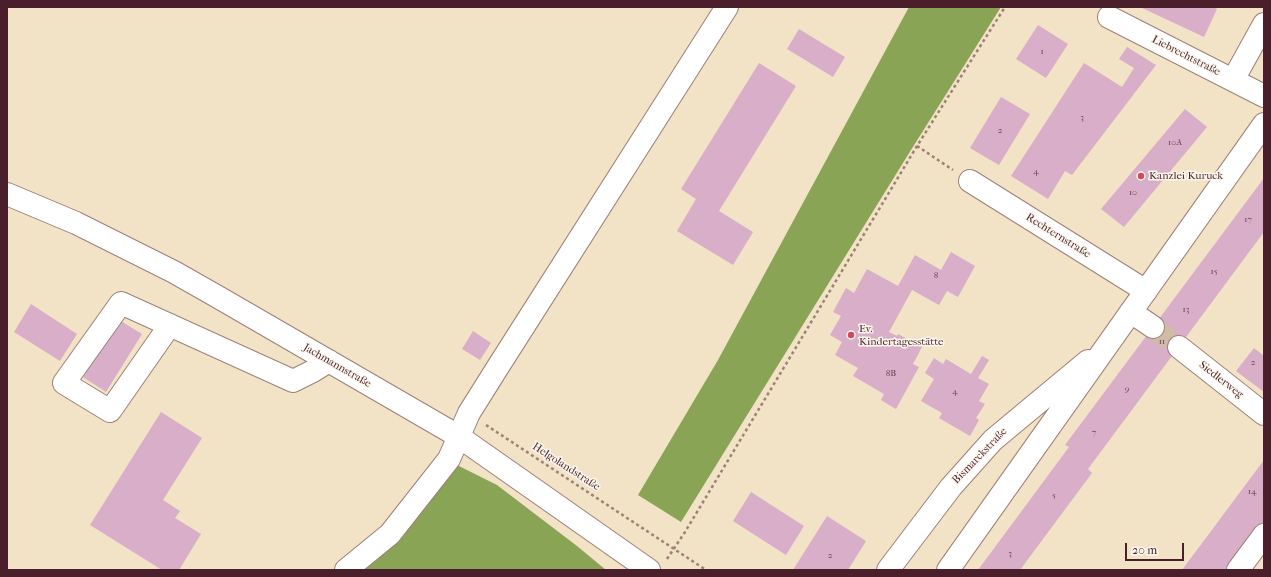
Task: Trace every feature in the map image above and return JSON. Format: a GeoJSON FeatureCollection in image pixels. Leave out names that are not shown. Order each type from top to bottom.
{"type":"FeatureCollection","features":[{"type":"Feature","properties":{"kind":"street"},"geometry":{"type":"LineString","coordinates":[[346,570],[390,534],[449,459],[458,436],[470,414],[727,7]]}},
{"type":"Feature","properties":{"kind":"street","name":"Liebrechtstraße"},"geometry":{"type":"LineString","coordinates":[[1109,17],[1264,96]]}},
{"type":"Feature","properties":{"kind":"street"},"geometry":{"type":"LineString","coordinates":[[1233,80],[1264,24]]}},
{"type":"Feature","properties":{"kind":"street","name":"Bismarckstraße"},"geometry":{"type":"LineString","coordinates":[[948,570],[1264,124]]}},
{"type":"Feature","properties":{"kind":"street","name":"Rechternstraße"},"geometry":{"type":"LineString","coordinates":[[970,181],[1146,291]]}},
{"type":"Feature","properties":{"kind":"street","name":"Jachmannstraße"},"geometry":{"type":"LineString","coordinates":[[7,194],[76,223],[119,244],[218,297],[458,436],[649,570]]}},
{"type":"Feature","properties":{"kind":"street"},"geometry":{"type":"LineString","coordinates":[[170,325],[110,411],[64,383],[121,303],[170,325],[293,381],[314,371],[329,361]]}},
{"type":"Feature","properties":{"kind":"street"},"geometry":{"type":"LineString","coordinates":[[1131,312],[1153,327]]}},
{"type":"Feature","properties":{"kind":"street","name":"Bismarckstraße"},"geometry":{"type":"LineString","coordinates":[[888,570],[951,487],[993,440],[1108,344]]}},
{"type":"Feature","properties":{"kind":"street","name":"Siedlerweg"},"geometry":{"type":"LineString","coordinates":[[1179,347],[1264,414]]}},
{"type":"Feature","properties":{"kind":"street"},"geometry":{"type":"LineString","coordinates":[[1238,570],[1264,535]]}},
{"type":"Feature","properties":{"kind":"path"},"geometry":{"type":"LineString","coordinates":[[674,548],[917,146],[1005,7]]}},
{"type":"Feature","properties":{"kind":"path"},"geometry":{"type":"LineString","coordinates":[[917,146],[970,181]]}},
{"type":"Feature","properties":{"kind":"path","name":"Helgolandstraße"},"geometry":{"type":"LineString","coordinates":[[470,414],[706,570]]}},
{"type":"Feature","properties":{"kind":"green space"},"geometry":{"type":"Polygon","coordinates":[[[909,7],[1001,7],[681,522],[638,495],[718,360],[909,7]]]}},
{"type":"Feature","properties":{"kind":"green space"},"geometry":{"type":"Polygon","coordinates":[[[455,464],[497,485],[606,570],[351,570],[455,464]]]}},
{"type":"Feature","properties":{"kind":"building"},"geometry":{"type":"Polygon","coordinates":[[[1140,7],[1213,7],[1217,9],[1204,37],[1140,7]]]}},
{"type":"Feature","properties":{"kind":"building"},"geometry":{"type":"Polygon","coordinates":[[[1038,25],[1068,44],[1046,78],[1016,59],[1038,25]]]}},
{"type":"Feature","properties":{"kind":"building"},"geometry":{"type":"Polygon","coordinates":[[[799,29],[845,57],[833,77],[787,49],[799,29]]]}},
{"type":"Feature","properties":{"kind":"building"},"geometry":{"type":"Polygon","coordinates":[[[1127,47],[1156,65],[1072,175],[1065,171],[1048,199],[1011,176],[1084,63],[1122,87],[1134,68],[1119,59],[1127,47]]]}},
{"type":"Feature","properties":{"kind":"building"},"geometry":{"type":"Polygon","coordinates":[[[759,63],[796,86],[719,211],[753,232],[733,265],[677,231],[696,199],[681,189],[759,63]]]}},
{"type":"Feature","properties":{"kind":"building"},"geometry":{"type":"Polygon","coordinates":[[[1001,97],[1030,114],[999,165],[970,148],[1001,97]]]}},
{"type":"Feature","properties":{"kind":"building"},"geometry":{"type":"Polygon","coordinates":[[[1185,109],[1207,127],[1124,227],[1101,209],[1185,109]]]}},
{"type":"Feature","properties":{"kind":"building"},"geometry":{"type":"Polygon","coordinates":[[[1264,178],[1264,232],[1088,469],[1092,473],[1020,570],[978,570],[1069,447],[1065,445],[1264,178]]]}},
{"type":"Feature","properties":{"kind":"building"},"geometry":{"type":"Polygon","coordinates":[[[951,252],[975,266],[958,297],[947,291],[939,305],[912,290],[889,332],[897,336],[898,334],[922,347],[913,364],[919,367],[896,409],[881,400],[884,394],[853,376],[858,368],[835,355],[842,342],[830,335],[841,316],[833,312],[846,288],[854,293],[867,269],[898,286],[915,255],[941,270],[951,252]]]}},
{"type":"Feature","properties":{"kind":"building"},"geometry":{"type":"Polygon","coordinates":[[[31,304],[77,334],[60,361],[14,332],[31,304]]]}},
{"type":"Feature","properties":{"kind":"building"},"geometry":{"type":"Polygon","coordinates":[[[119,320],[142,334],[106,392],[83,377],[119,320]]]}},
{"type":"Feature","properties":{"kind":"building"},"geometry":{"type":"Polygon","coordinates":[[[473,331],[491,343],[480,360],[462,349],[473,331]]]}},
{"type":"Feature","properties":{"kind":"building"},"geometry":{"type":"Polygon","coordinates":[[[1254,348],[1264,356],[1264,392],[1236,371],[1254,348]]]}},
{"type":"Feature","properties":{"kind":"building"},"geometry":{"type":"Polygon","coordinates":[[[982,356],[989,360],[978,378],[989,384],[979,401],[985,404],[976,418],[979,420],[970,436],[939,418],[942,413],[921,401],[934,379],[925,373],[934,358],[943,364],[946,359],[971,374],[982,356]]]}},
{"type":"Feature","properties":{"kind":"building"},"geometry":{"type":"Polygon","coordinates":[[[161,412],[202,438],[163,500],[180,511],[175,518],[201,534],[179,570],[162,570],[90,525],[161,412]]]}},
{"type":"Feature","properties":{"kind":"building"},"geometry":{"type":"Polygon","coordinates":[[[1264,460],[1264,528],[1232,570],[1182,570],[1264,460]]]}},
{"type":"Feature","properties":{"kind":"building"},"geometry":{"type":"Polygon","coordinates":[[[751,492],[804,526],[786,555],[733,521],[751,492]]]}},
{"type":"Feature","properties":{"kind":"building"},"geometry":{"type":"Polygon","coordinates":[[[827,516],[866,541],[848,570],[793,570],[827,516]]]}},
{"type":"Feature","properties":{"kind":"tunnel"},"geometry":{"type":"LineString","coordinates":[[1153,327],[1179,347]]}},
{"type":"Feature","properties":{"kind":"place","name":"Kanzlei Kuruck"},"geometry":{"type":"Point","coordinates":[1141,176]}},
{"type":"Feature","properties":{"kind":"place","name":"Ev. Kindertagesstätte"},"geometry":{"type":"Point","coordinates":[851,335]}}]}
